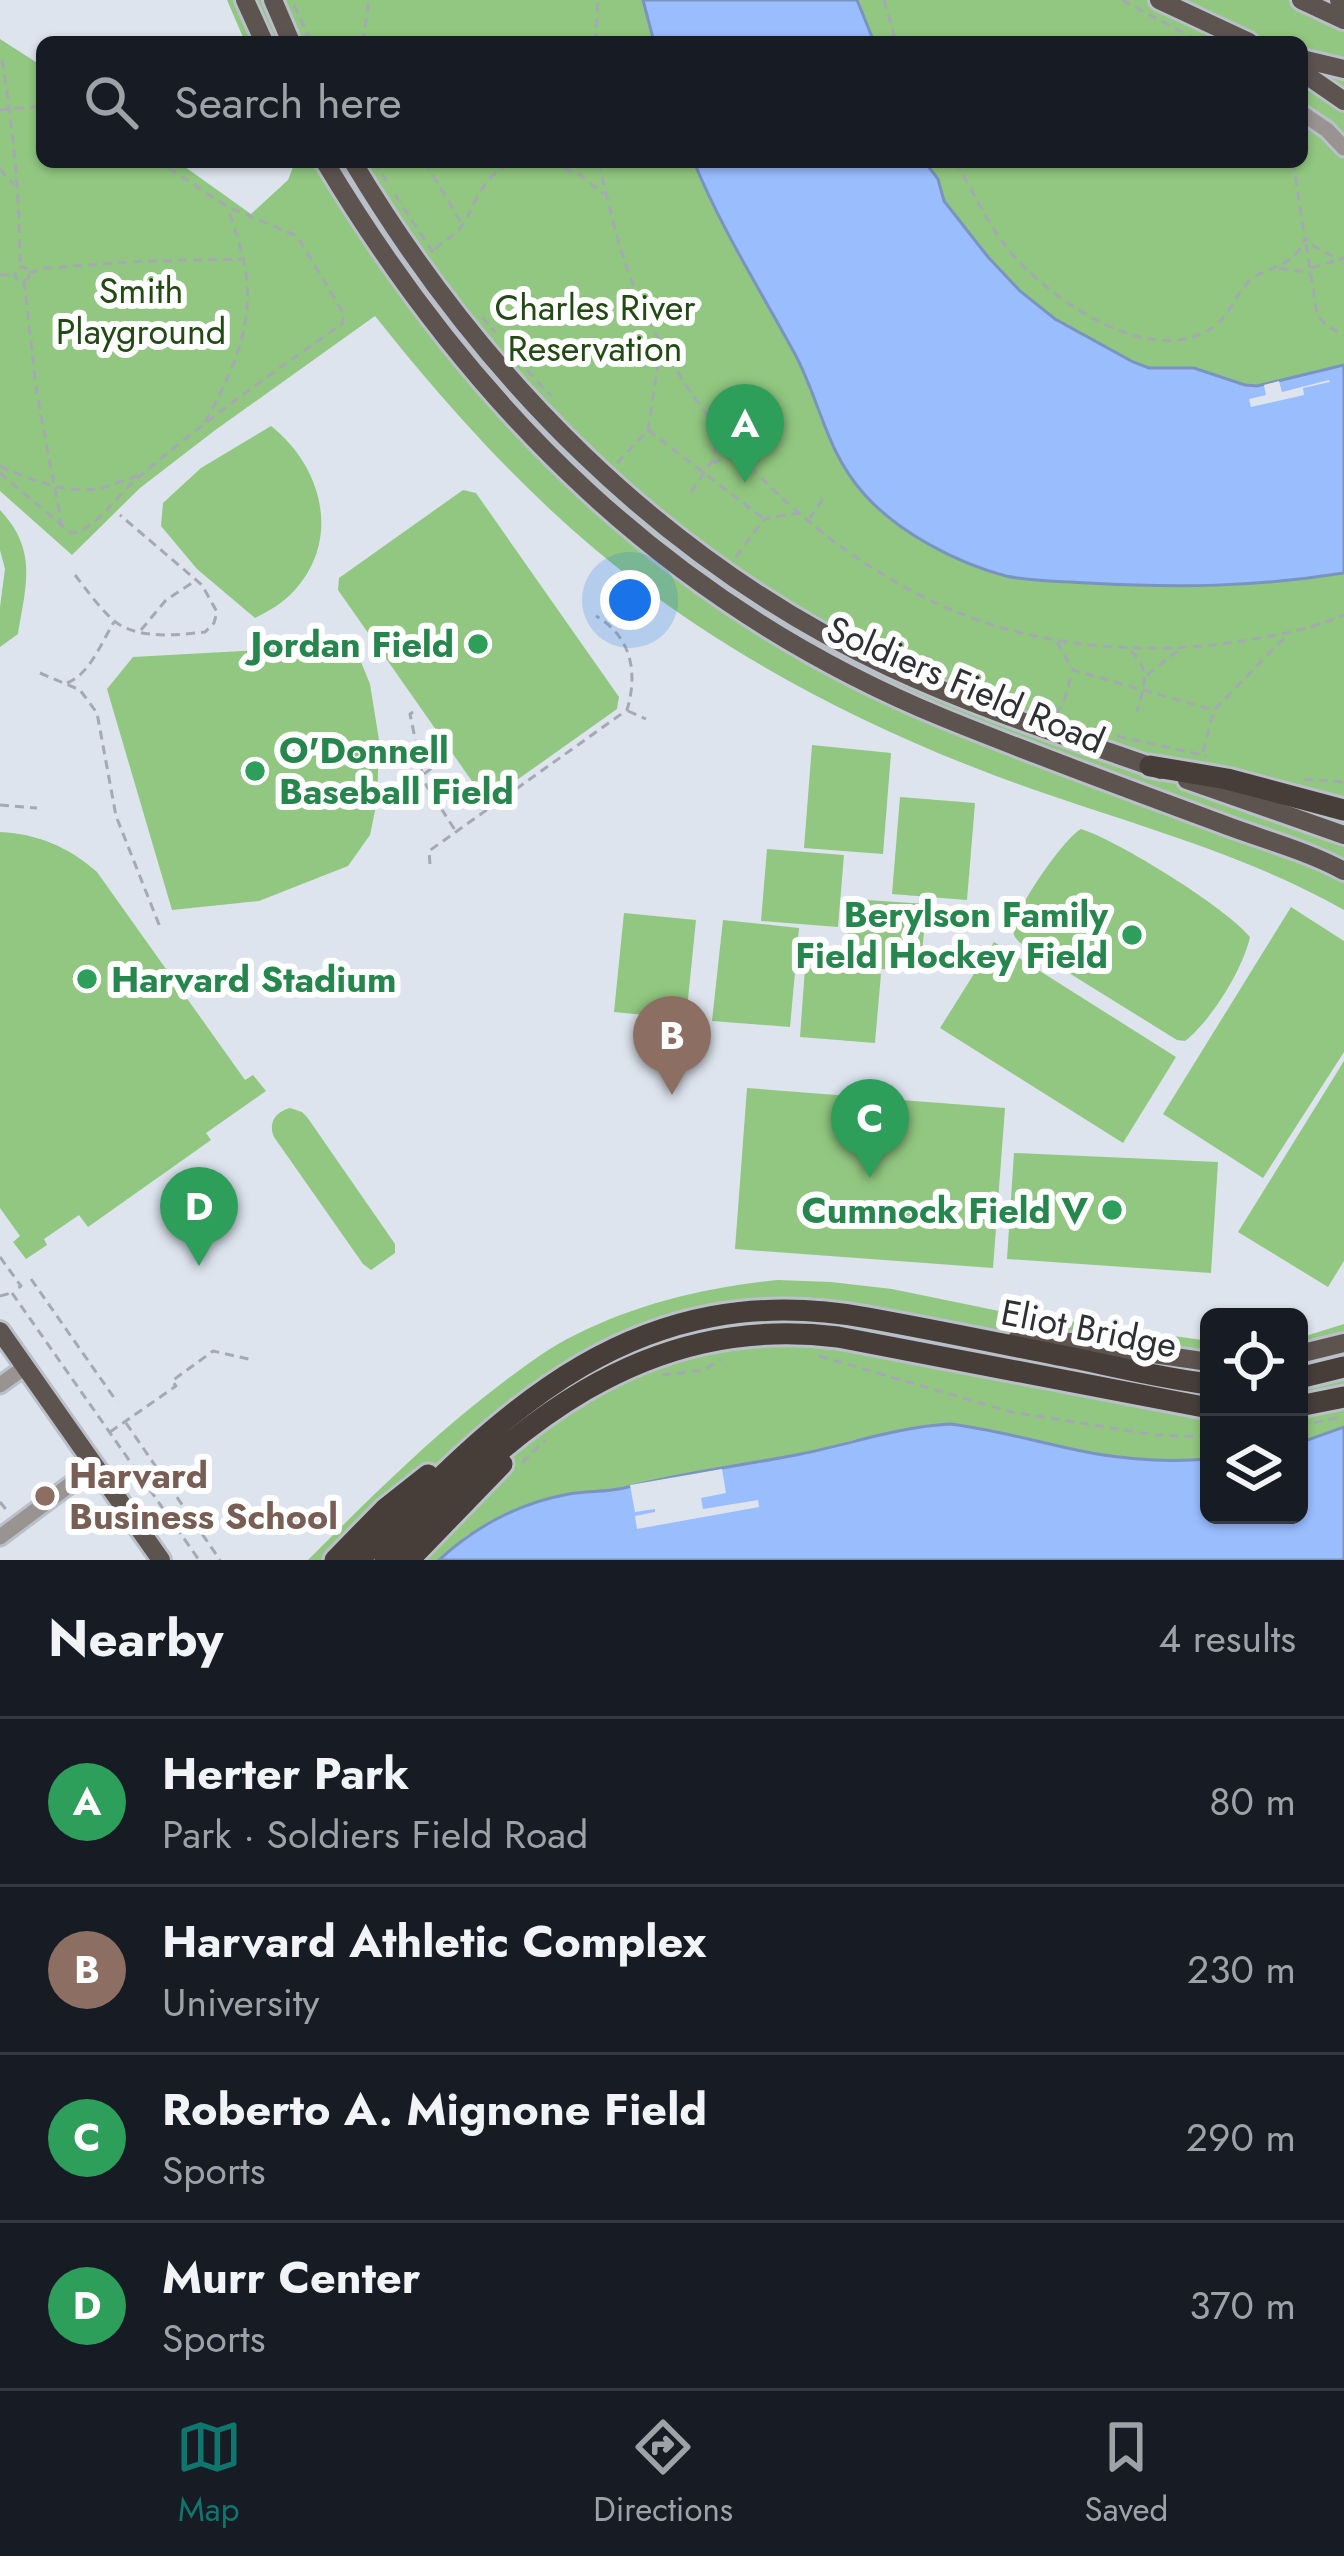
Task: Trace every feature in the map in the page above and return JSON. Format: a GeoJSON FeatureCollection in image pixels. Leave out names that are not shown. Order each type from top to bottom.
{"type":"FeatureCollection","features":[{"type":"Feature","properties":{"kind":"highway"},"geometry":{"type":"LineString","coordinates":[[1150,766],[1228,778],[1344,810]]}},
{"type":"Feature","properties":{"kind":"highway"},"geometry":{"type":"LineString","coordinates":[[335,1560],[409,1487],[578,1366],[624,1344],[688,1323],[738,1314],[804,1311],[957,1335]]}},
{"type":"Feature","properties":{"kind":"highway"},"geometry":{"type":"LineString","coordinates":[[409,1560],[549,1425],[609,1377],[709,1342],[789,1334],[855,1340],[1200,1406]]}},
{"type":"Feature","properties":{"kind":"highway","name":"Eliot Bridge"},"geometry":{"type":"LineString","coordinates":[[957,1335],[1200,1382]]}},
{"type":"Feature","properties":{"kind":"highway"},"geometry":{"type":"LineString","coordinates":[[1308,1376],[1344,1367]]}},
{"type":"Feature","properties":{"kind":"highway"},"geometry":{"type":"LineString","coordinates":[[1308,1404],[1344,1397]]}},
{"type":"Feature","properties":{"kind":"highway"},"geometry":{"type":"LineString","coordinates":[[386,1560],[471,1473],[549,1425]]}},
{"type":"Feature","properties":{"kind":"highway"},"geometry":{"type":"LineString","coordinates":[[359,1560],[473,1444]]}},
{"type":"Feature","properties":{"kind":"main road"},"geometry":{"type":"LineString","coordinates":[[245,0],[260,36]]}},
{"type":"Feature","properties":{"kind":"main road"},"geometry":{"type":"LineString","coordinates":[[273,0],[288,36]]}},
{"type":"Feature","properties":{"kind":"main road"},"geometry":{"type":"LineString","coordinates":[[1160,0],[1185,7],[1238,36]]}},
{"type":"Feature","properties":{"kind":"main road"},"geometry":{"type":"LineString","coordinates":[[1301,0],[1344,20]]}},
{"type":"Feature","properties":{"kind":"main road"},"geometry":{"type":"LineString","coordinates":[[1308,60],[1344,69]]}},
{"type":"Feature","properties":{"kind":"main road"},"geometry":{"type":"LineString","coordinates":[[1308,76],[1344,101]]}},
{"type":"Feature","properties":{"kind":"main road","name":"Soldiers Field Road"},"geometry":{"type":"LineString","coordinates":[[329,168],[380,250],[463,361],[538,445],[608,511],[710,591],[806,652],[873,687],[1338,867]]}},
{"type":"Feature","properties":{"kind":"main road","name":"Soldiers Field Road"},"geometry":{"type":"LineString","coordinates":[[357,168],[411,253],[491,343],[547,419],[613,483],[747,587],[832,638],[942,691],[1344,835]]}},
{"type":"Feature","properties":{"kind":"main road"},"geometry":{"type":"LineString","coordinates":[[0,1331],[161,1560]]}},
{"type":"Feature","properties":{"kind":"main road"},"geometry":{"type":"LineString","coordinates":[[957,1335],[1070,1342],[1200,1360]]}},
{"type":"Feature","properties":{"kind":"main road"},"geometry":{"type":"LineString","coordinates":[[1308,1352],[1344,1343]]}},
{"type":"Feature","properties":{"kind":"street"},"geometry":{"type":"LineString","coordinates":[[1308,117],[1344,148]]}},
{"type":"Feature","properties":{"kind":"street"},"geometry":{"type":"LineString","coordinates":[[463,361],[491,343]]}},
{"type":"Feature","properties":{"kind":"street"},"geometry":{"type":"LineString","coordinates":[[0,1385],[25,1367]]}},
{"type":"Feature","properties":{"kind":"street"},"geometry":{"type":"LineString","coordinates":[[0,1537],[95,1466]]}},
{"type":"Feature","properties":{"kind":"path"},"geometry":{"type":"LineString","coordinates":[[292,0],[307,36]]}},
{"type":"Feature","properties":{"kind":"path"},"geometry":{"type":"LineString","coordinates":[[364,36],[369,0]]}},
{"type":"Feature","properties":{"kind":"path"},"geometry":{"type":"LineString","coordinates":[[595,36],[598,0]]}},
{"type":"Feature","properties":{"kind":"path"},"geometry":{"type":"LineString","coordinates":[[884,0],[894,36]]}},
{"type":"Feature","properties":{"kind":"path"},"geometry":{"type":"LineString","coordinates":[[1122,0],[1190,36]]}},
{"type":"Feature","properties":{"kind":"path"},"geometry":{"type":"LineString","coordinates":[[2,59],[17,191],[20,268],[15,274]]}},
{"type":"Feature","properties":{"kind":"path"},"geometry":{"type":"LineString","coordinates":[[0,110],[36,107]]}},
{"type":"Feature","properties":{"kind":"path"},"geometry":{"type":"LineString","coordinates":[[0,473],[70,533],[85,531],[118,495],[204,423],[342,324],[344,319],[297,236],[227,206],[168,168]]}},
{"type":"Feature","properties":{"kind":"path"},"geometry":{"type":"LineString","coordinates":[[378,168],[433,251],[463,225],[484,186],[504,168]]}},
{"type":"Feature","properties":{"kind":"path"},"geometry":{"type":"LineString","coordinates":[[428,168],[463,225]]}},
{"type":"Feature","properties":{"kind":"path"},"geometry":{"type":"LineString","coordinates":[[564,168],[607,197]]}},
{"type":"Feature","properties":{"kind":"path"},"geometry":{"type":"LineString","coordinates":[[600,168],[627,267],[661,342],[717,430],[799,513],[851,553],[932,599],[986,622],[1056,641],[1130,650],[1187,648],[1288,634],[1344,615]]}},
{"type":"Feature","properties":{"kind":"path"},"geometry":{"type":"LineString","coordinates":[[959,168],[993,229],[1024,268],[1068,304],[1126,331],[1171,341],[1196,337],[1224,318],[1250,280],[1297,255],[1305,238]]}},
{"type":"Feature","properties":{"kind":"path"},"geometry":{"type":"LineString","coordinates":[[1294,168],[1317,315],[1344,334]]}},
{"type":"Feature","properties":{"kind":"path"},"geometry":{"type":"LineString","coordinates":[[0,169],[17,191]]}},
{"type":"Feature","properties":{"kind":"path"},"geometry":{"type":"LineString","coordinates":[[204,423],[222,392],[248,308],[247,278],[227,206]]}},
{"type":"Feature","properties":{"kind":"path"},"geometry":{"type":"LineString","coordinates":[[1305,238],[1342,259]]}},
{"type":"Feature","properties":{"kind":"path"},"geometry":{"type":"LineString","coordinates":[[62,526],[37,395],[24,281],[29,273],[146,261],[243,259]]}},
{"type":"Feature","properties":{"kind":"path"},"geometry":{"type":"LineString","coordinates":[[1277,267],[1310,271],[1342,259]]}},
{"type":"Feature","properties":{"kind":"path"},"geometry":{"type":"LineString","coordinates":[[20,268],[29,273]]}},
{"type":"Feature","properties":{"kind":"path"},"geometry":{"type":"LineString","coordinates":[[0,274],[15,274]]}},
{"type":"Feature","properties":{"kind":"path"},"geometry":{"type":"LineString","coordinates":[[15,274],[24,281]]}},
{"type":"Feature","properties":{"kind":"path"},"geometry":{"type":"LineString","coordinates":[[490,326],[491,343]]}},
{"type":"Feature","properties":{"kind":"path"},"geometry":{"type":"LineString","coordinates":[[617,463],[648,430],[661,342]]}},
{"type":"Feature","properties":{"kind":"path"},"geometry":{"type":"LineString","coordinates":[[513,354],[561,407]]}},
{"type":"Feature","properties":{"kind":"path"},"geometry":{"type":"LineString","coordinates":[[648,430],[764,519]]}},
{"type":"Feature","properties":{"kind":"path"},"geometry":{"type":"LineString","coordinates":[[691,491],[711,464],[717,430]]}},
{"type":"Feature","properties":{"kind":"path"},"geometry":{"type":"LineString","coordinates":[[711,464],[728,457],[744,461]]}},
{"type":"Feature","properties":{"kind":"path"},"geometry":{"type":"LineString","coordinates":[[0,466],[74,490],[101,488],[143,473]]}},
{"type":"Feature","properties":{"kind":"path"},"geometry":{"type":"LineString","coordinates":[[808,520],[823,499],[826,502]]}},
{"type":"Feature","properties":{"kind":"path"},"geometry":{"type":"LineString","coordinates":[[736,558],[764,519],[799,513]]}},
{"type":"Feature","properties":{"kind":"path"},"geometry":{"type":"LineString","coordinates":[[75,575],[121,626],[181,635],[205,632],[214,622],[214,603],[197,580],[121,514]]}},
{"type":"Feature","properties":{"kind":"path"},"geometry":{"type":"LineString","coordinates":[[140,631],[166,600],[197,580]]}},
{"type":"Feature","properties":{"kind":"path"},"geometry":{"type":"LineString","coordinates":[[430,864],[429,851],[627,710],[634,676],[631,661],[617,632],[596,616]]}},
{"type":"Feature","properties":{"kind":"path"},"geometry":{"type":"LineString","coordinates":[[67,683],[83,673],[115,620]]}},
{"type":"Feature","properties":{"kind":"path"},"geometry":{"type":"LineString","coordinates":[[1116,736],[1203,754],[1214,710],[1288,634]]}},
{"type":"Feature","properties":{"kind":"path"},"geometry":{"type":"LineString","coordinates":[[1056,641],[1073,670],[1214,710]]}},
{"type":"Feature","properties":{"kind":"path"},"geometry":{"type":"LineString","coordinates":[[1146,676],[1172,653],[1187,648]]}},
{"type":"Feature","properties":{"kind":"path"},"geometry":{"type":"LineString","coordinates":[[1130,650],[1143,663],[1146,676],[1137,712]]}},
{"type":"Feature","properties":{"kind":"path"},"geometry":{"type":"LineString","coordinates":[[1046,712],[1055,716],[1073,670]]}},
{"type":"Feature","properties":{"kind":"path"},"geometry":{"type":"LineString","coordinates":[[40,673],[80,690],[97,712],[116,816],[160,927]]}},
{"type":"Feature","properties":{"kind":"path"},"geometry":{"type":"LineString","coordinates":[[627,710],[646,719]]}},
{"type":"Feature","properties":{"kind":"path"},"geometry":{"type":"LineString","coordinates":[[413,712],[422,776],[456,831]]}},
{"type":"Feature","properties":{"kind":"path"},"geometry":{"type":"LineString","coordinates":[[422,776],[451,754]]}},
{"type":"Feature","properties":{"kind":"path"},"geometry":{"type":"LineString","coordinates":[[0,805],[37,808]]}},
{"type":"Feature","properties":{"kind":"path"},"geometry":{"type":"LineString","coordinates":[[0,1257],[21,1286],[0,1296]]}},
{"type":"Feature","properties":{"kind":"path"},"geometry":{"type":"LineString","coordinates":[[31,1280],[117,1402]]}},
{"type":"Feature","properties":{"kind":"path"},"geometry":{"type":"LineString","coordinates":[[12,1292],[200,1560]]}},
{"type":"Feature","properties":{"kind":"path"},"geometry":{"type":"LineString","coordinates":[[109,1433],[176,1386],[172,1381],[213,1352],[253,1360]]}},
{"type":"Feature","properties":{"kind":"path"},"geometry":{"type":"LineString","coordinates":[[813,1354],[1011,1412],[1156,1436],[1200,1437]]}},
{"type":"Feature","properties":{"kind":"path"},"geometry":{"type":"LineString","coordinates":[[657,1376],[704,1370],[727,1357]]}},
{"type":"Feature","properties":{"kind":"path"},"geometry":{"type":"LineString","coordinates":[[1308,1424],[1344,1416]]}},
{"type":"Feature","properties":{"kind":"path"},"geometry":{"type":"LineString","coordinates":[[125,1422],[220,1560]]}},
{"type":"Feature","properties":{"kind":"path"},"geometry":{"type":"LineString","coordinates":[[524,1461],[549,1425]]}},
{"type":"Feature","properties":{"kind":"green space"},"geometry":{"type":"Polygon","coordinates":[[[227,0],[643,0],[652,36],[242,36],[227,0]]]}},
{"type":"Feature","properties":{"kind":"green space"},"geometry":{"type":"Polygon","coordinates":[[[857,0],[1344,0],[1344,365],[1257,386],[1194,368],[1149,368],[1133,362],[1055,319],[1020,291],[944,201],[930,168],[1308,168],[1308,36],[872,36],[857,0]]]}},
{"type":"Feature","properties":{"kind":"green space","name":"Charles River Reservation"},"geometry":{"type":"Polygon","coordinates":[[[0,39],[36,62],[36,168],[186,168],[251,214],[288,180],[293,168],[697,168],[805,374],[841,462],[878,508],[912,533],[988,571],[1037,580],[1216,585],[1344,573],[1344,910],[1260,869],[996,776],[901,737],[764,667],[677,612],[565,523],[466,423],[375,316],[140,488],[72,555],[0,491],[0,39]]]}},
{"type":"Feature","properties":{"kind":"green space"},"geometry":{"type":"Polygon","coordinates":[[[271,426],[303,461],[320,504],[321,526],[309,571],[285,599],[255,618],[197,569],[161,526],[163,503],[201,468],[271,426]]]}},
{"type":"Feature","properties":{"kind":"green space","name":"Jordan Field"},"geometry":{"type":"Polygon","coordinates":[[[463,490],[476,493],[619,697],[617,709],[493,797],[481,794],[338,590],[339,578],[463,490]]]}},
{"type":"Feature","properties":{"kind":"green space"},"geometry":{"type":"Polygon","coordinates":[[[0,510],[20,540],[26,569],[18,634],[0,647],[5,569],[0,510]]]}},
{"type":"Feature","properties":{"kind":"green space","name":"O'Donnell Baseball Field"},"geometry":{"type":"Polygon","coordinates":[[[354,645],[370,684],[379,740],[377,801],[370,835],[348,866],[259,901],[172,910],[107,689],[133,657],[354,645]]]}},
{"type":"Feature","properties":{"kind":"green space"},"geometry":{"type":"Polygon","coordinates":[[[812,745],[891,753],[883,854],[804,848],[812,745]]]}},
{"type":"Feature","properties":{"kind":"green space"},"geometry":{"type":"Polygon","coordinates":[[[900,797],[975,803],[967,900],[892,894],[900,797]]]}},
{"type":"Feature","properties":{"kind":"green space","name":"Berylson Family Field Hockey Field"},"geometry":{"type":"Polygon","coordinates":[[[1081,829],[1170,876],[1250,937],[1225,993],[1185,1041],[1014,936],[1020,911],[1039,878],[1081,829]]]}},
{"type":"Feature","properties":{"kind":"green space","name":"Harvard Stadium"},"geometry":{"type":"Polygon","coordinates":[[[0,832],[52,843],[97,872],[245,1080],[253,1075],[266,1091],[206,1133],[211,1140],[88,1227],[79,1215],[44,1239],[47,1245],[26,1259],[13,1242],[20,1236],[0,1208],[0,832]]]}},
{"type":"Feature","properties":{"kind":"green space"},"geometry":{"type":"Polygon","coordinates":[[[767,849],[844,855],[838,927],[761,921],[767,849]]]}},
{"type":"Feature","properties":{"kind":"green space"},"geometry":{"type":"Polygon","coordinates":[[[851,899],[927,904],[920,971],[844,967],[851,899]]]}},
{"type":"Feature","properties":{"kind":"green space"},"geometry":{"type":"Polygon","coordinates":[[[1291,907],[1344,941],[1344,1052],[1263,1178],[1163,1114],[1291,907]]]}},
{"type":"Feature","properties":{"kind":"green space"},"geometry":{"type":"Polygon","coordinates":[[[624,913],[696,920],[686,1019],[614,1012],[624,913]]]}},
{"type":"Feature","properties":{"kind":"green space"},"geometry":{"type":"Polygon","coordinates":[[[723,920],[799,928],[790,1027],[712,1021],[723,920]]]}},
{"type":"Feature","properties":{"kind":"green space"},"geometry":{"type":"Polygon","coordinates":[[[994,942],[1176,1057],[1123,1143],[940,1028],[994,942]]]}},
{"type":"Feature","properties":{"kind":"green space"},"geometry":{"type":"Polygon","coordinates":[[[805,968],[881,974],[875,1043],[800,1037],[805,968]]]}},
{"type":"Feature","properties":{"kind":"green space"},"geometry":{"type":"Polygon","coordinates":[[[1344,1061],[1344,1261],[1328,1287],[1238,1232],[1344,1061]]]}},
{"type":"Feature","properties":{"kind":"green space"},"geometry":{"type":"Polygon","coordinates":[[[747,1088],[1005,1108],[993,1268],[735,1249],[747,1088]]]}},
{"type":"Feature","properties":{"kind":"green space"},"geometry":{"type":"Polygon","coordinates":[[[290,1108],[307,1117],[395,1244],[395,1253],[371,1270],[274,1137],[274,1119],[290,1108]]]}},
{"type":"Feature","properties":{"kind":"green space","name":"Cumnock Field V"},"geometry":{"type":"Polygon","coordinates":[[[1014,1153],[1218,1162],[1211,1273],[1007,1259],[1014,1153]]]}},
{"type":"Feature","properties":{"kind":"green space"},"geometry":{"type":"Polygon","coordinates":[[[778,1280],[831,1282],[1200,1340],[1200,1459],[1103,1455],[976,1427],[925,1425],[804,1454],[545,1500],[500,1516],[466,1536],[439,1560],[308,1560],[454,1422],[557,1345],[649,1305],[778,1280]]]}},
{"type":"Feature","properties":{"kind":"green space"},"geometry":{"type":"Polygon","coordinates":[[[1344,1324],[1344,1427],[1308,1440],[1308,1416],[1308,1335],[1344,1324]]]}},
{"type":"Feature","properties":{"kind":"water"},"geometry":{"type":"Polygon","coordinates":[[[643,0],[857,0],[872,36],[652,36],[643,0]]]}},
{"type":"Feature","properties":{"kind":"water"},"geometry":{"type":"Polygon","coordinates":[[[697,168],[930,168],[944,201],[1020,291],[1055,319],[1133,362],[1149,368],[1194,368],[1257,386],[1344,365],[1344,573],[1216,585],[1037,580],[987,570],[912,534],[865,495],[841,462],[805,374],[697,168]]]}},
{"type":"Feature","properties":{"kind":"water"},"geometry":{"type":"Polygon","coordinates":[[[950,1424],[1111,1456],[1200,1459],[1200,1524],[1308,1524],[1308,1440],[1344,1427],[1344,1560],[439,1560],[499,1518],[551,1498],[796,1455],[950,1424]]]}},
{"type":"Feature","properties":{"kind":"pier"},"geometry":{"type":"Polygon","coordinates":[[[1329,380],[1303,388],[1304,395],[1251,407],[1249,399],[1266,395],[1264,385],[1279,381],[1282,392],[1329,380]]]}},
{"type":"Feature","properties":{"kind":"pier"},"geometry":{"type":"Polygon","coordinates":[[[722,1469],[726,1493],[701,1498],[703,1509],[758,1500],[759,1507],[637,1529],[635,1516],[655,1509],[635,1512],[630,1485],[722,1469]]]}},
{"type":"Feature","properties":{"kind":"place","name":"Herter Park"},"geometry":{"type":"Point","coordinates":[745,483]}},
{"type":"Feature","properties":{"kind":"place","name":"Jordan Field"},"geometry":{"type":"Point","coordinates":[478,644]}},
{"type":"Feature","properties":{"kind":"place","name":"O'Donnell Baseball Field"},"geometry":{"type":"Point","coordinates":[255,771]}},
{"type":"Feature","properties":{"kind":"place","name":"Berylson Family Field Hockey Field"},"geometry":{"type":"Point","coordinates":[1132,935]}},
{"type":"Feature","properties":{"kind":"place","name":"Harvard Stadium"},"geometry":{"type":"Point","coordinates":[87,979]}},
{"type":"Feature","properties":{"kind":"place","name":"Harvard Athletic Complex"},"geometry":{"type":"Point","coordinates":[672,1095]}},
{"type":"Feature","properties":{"kind":"place","name":"Roberto A. Mignone Field"},"geometry":{"type":"Point","coordinates":[870,1178]}},
{"type":"Feature","properties":{"kind":"place","name":"Cumnock Field V"},"geometry":{"type":"Point","coordinates":[1112,1210]}},
{"type":"Feature","properties":{"kind":"place","name":"Murr Center"},"geometry":{"type":"Point","coordinates":[199,1266]}},
{"type":"Feature","properties":{"kind":"place","name":"Harvard Business School"},"geometry":{"type":"Point","coordinates":[45,1496]}},
{"type":"Feature","properties":{"kind":"park label","name":"Smith Playground"},"geometry":{"type":"Point","coordinates":[141,310]}}]}
